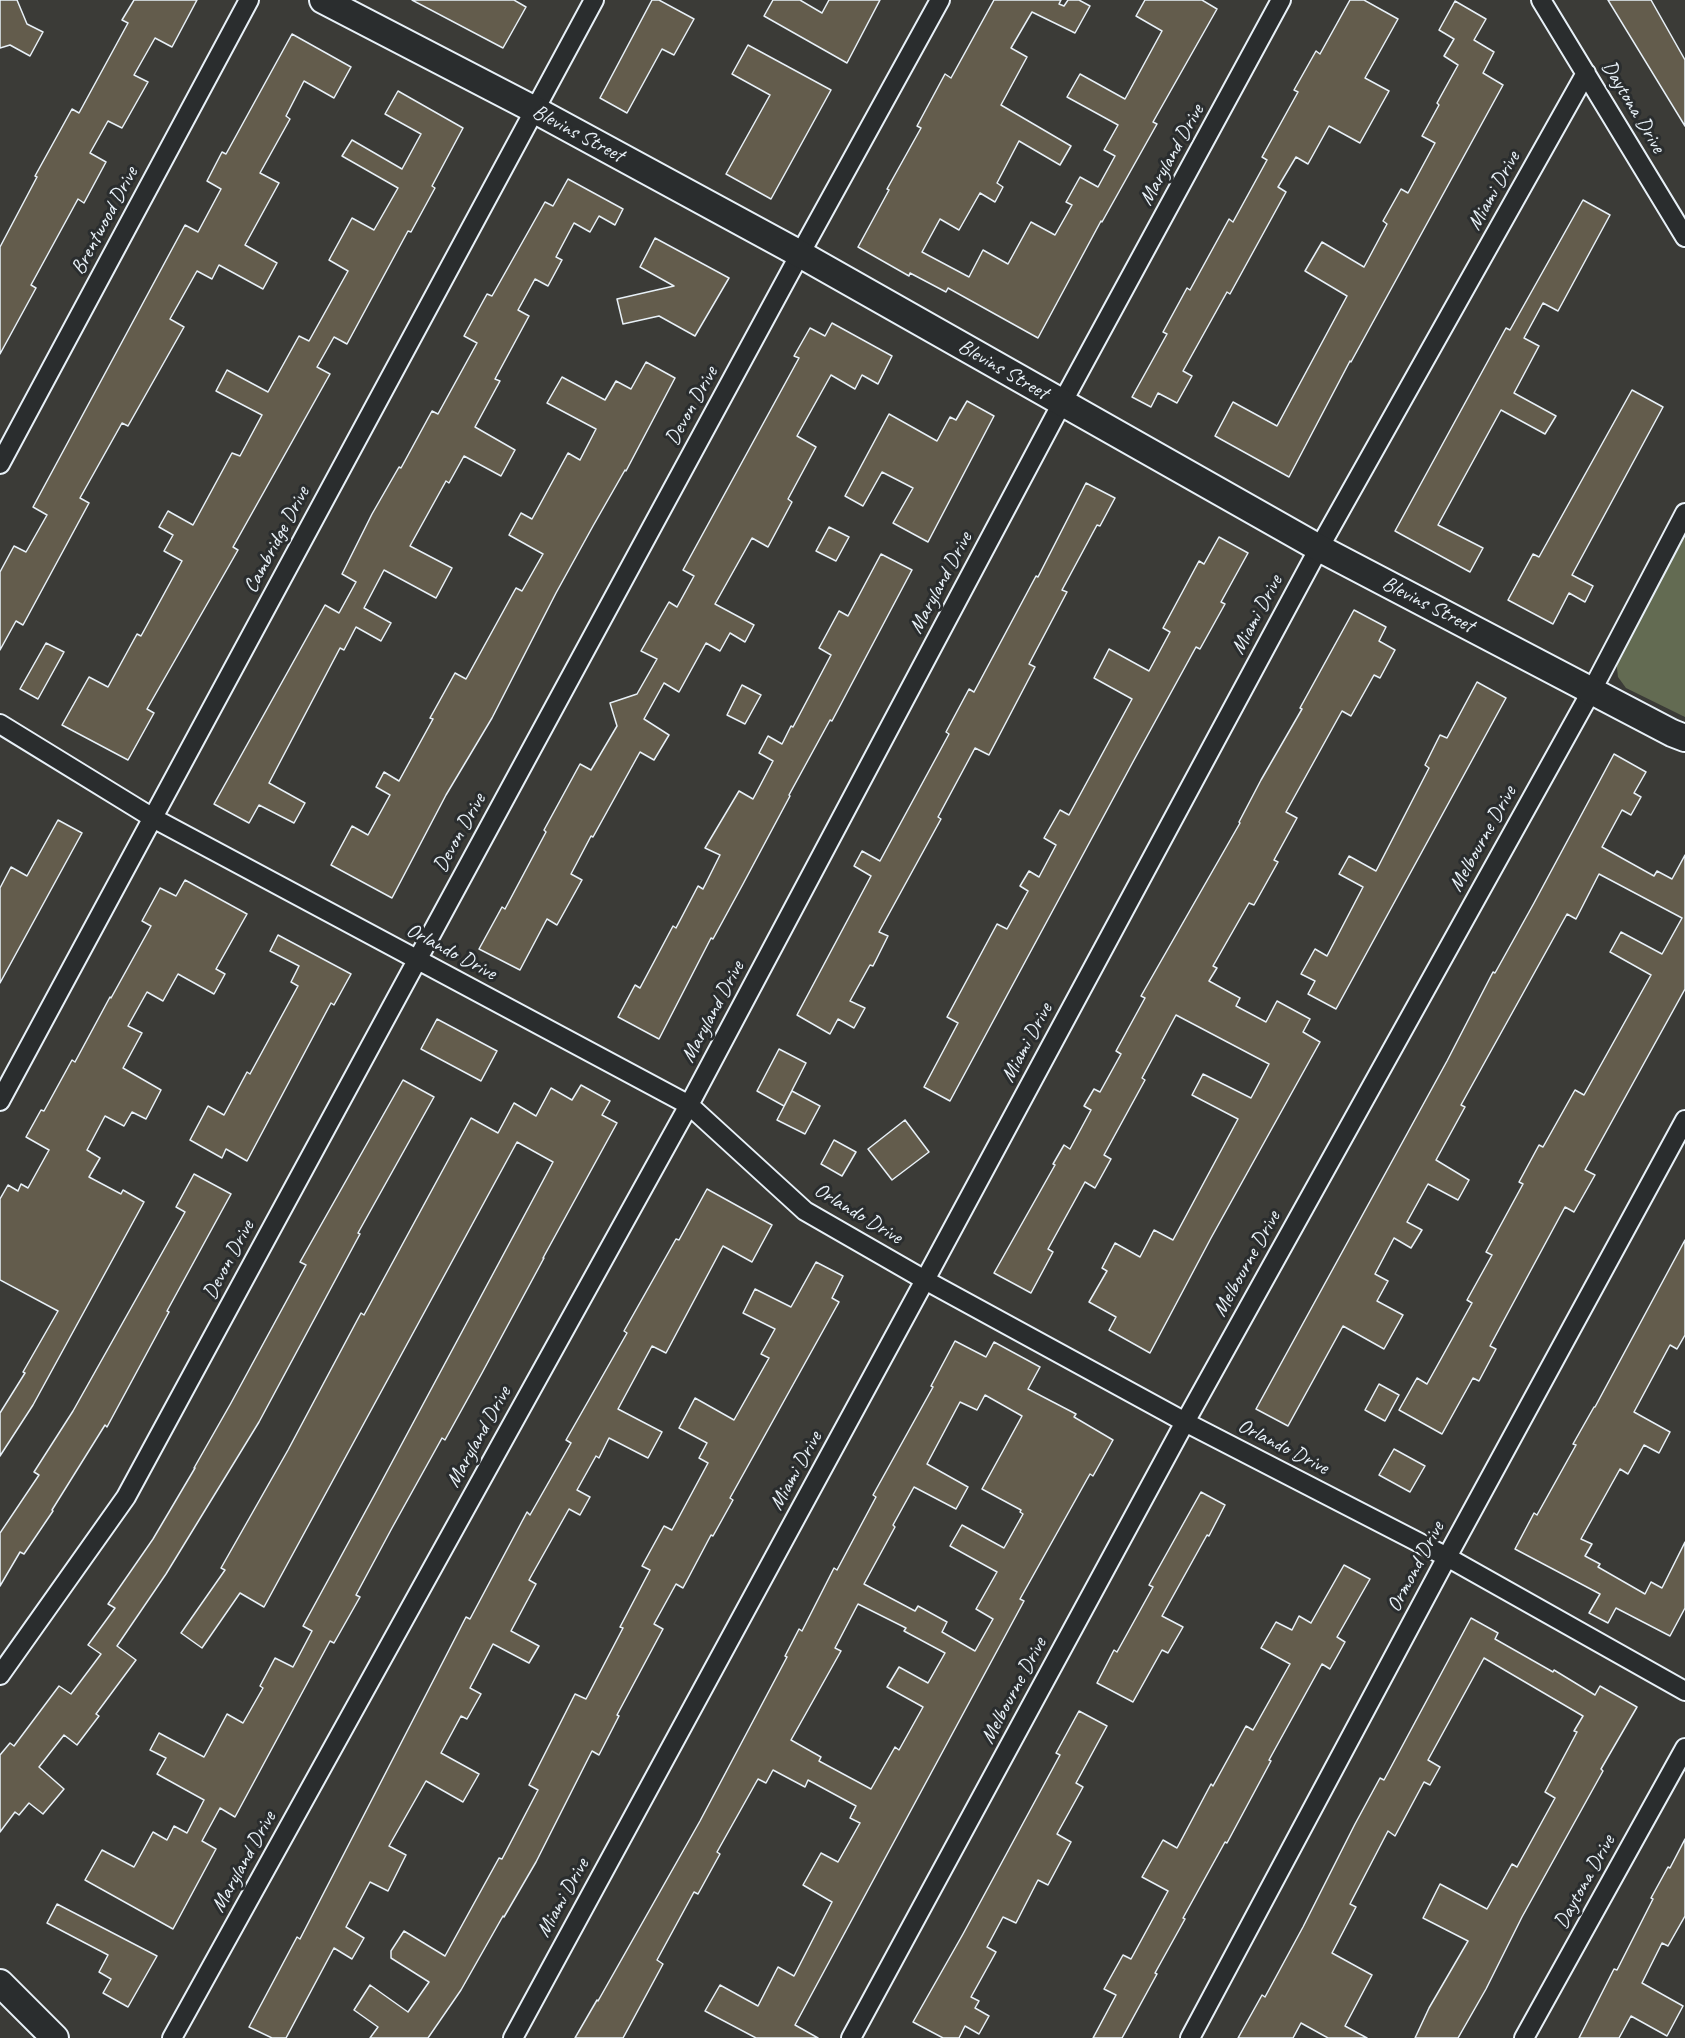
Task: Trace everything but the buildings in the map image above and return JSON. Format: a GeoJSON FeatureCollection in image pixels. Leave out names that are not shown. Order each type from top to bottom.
{"type":"FeatureCollection","features":[{"type":"Feature","properties":{"kind":"street","name":"Brentwood Drive"},"geometry":{"type":"LineString","coordinates":[[0,464],[249,0]]}},
{"type":"Feature","properties":{"kind":"street","name":"Blevins Street"},"geometry":{"type":"LineString","coordinates":[[323,0],[535,110],[800,254],[1319,548],[1685,738]]}},
{"type":"Feature","properties":{"kind":"street","name":"Cambridge Drive"},"geometry":{"type":"LineString","coordinates":[[0,1101],[594,0]]}},
{"type":"Feature","properties":{"kind":"street","name":"Devon Drive"},"geometry":{"type":"LineString","coordinates":[[0,1675],[126,1497],[940,0]]}},
{"type":"Feature","properties":{"kind":"street","name":"Maryland Drive"},"geometry":{"type":"LineString","coordinates":[[172,2038],[689,1105],[1062,403],[1281,0]]}},
{"type":"Feature","properties":{"kind":"street","name":"Daytona Drive"},"geometry":{"type":"LineString","coordinates":[[1541,0],[1685,237]]}},
{"type":"Feature","properties":{"kind":"street","name":"Miami Drive"},"geometry":{"type":"LineString","coordinates":[[513,2038],[1319,548],[1586,73]]}},
{"type":"Feature","properties":{"kind":"street","name":"Melbourne Drive"},"geometry":{"type":"LineString","coordinates":[[851,2038],[1185,1422],[1592,690],[1685,513]]}},
{"type":"Feature","properties":{"kind":"street","name":"Orlando Drive"},"geometry":{"type":"LineString","coordinates":[[0,724],[153,818],[689,1105],[805,1211],[925,1280],[1185,1422],[1447,1557],[1685,1691]]}},
{"type":"Feature","properties":{"kind":"street","name":"Ormond Drive"},"geometry":{"type":"LineString","coordinates":[[1190,2038],[1447,1557],[1685,1120]]}},
{"type":"Feature","properties":{"kind":"street","name":"Daytona Drive"},"geometry":{"type":"LineString","coordinates":[[1524,2038],[1685,1748]]}},
{"type":"Feature","properties":{"kind":"street"},"geometry":{"type":"LineString","coordinates":[[0,1983],[55,2038]]}},
{"type":"Feature","properties":{"kind":"green space"},"geometry":{"type":"Polygon","coordinates":[[[1685,532],[1685,717],[1626,688],[1618,677],[1616,659],[1685,532]]]}}]}
